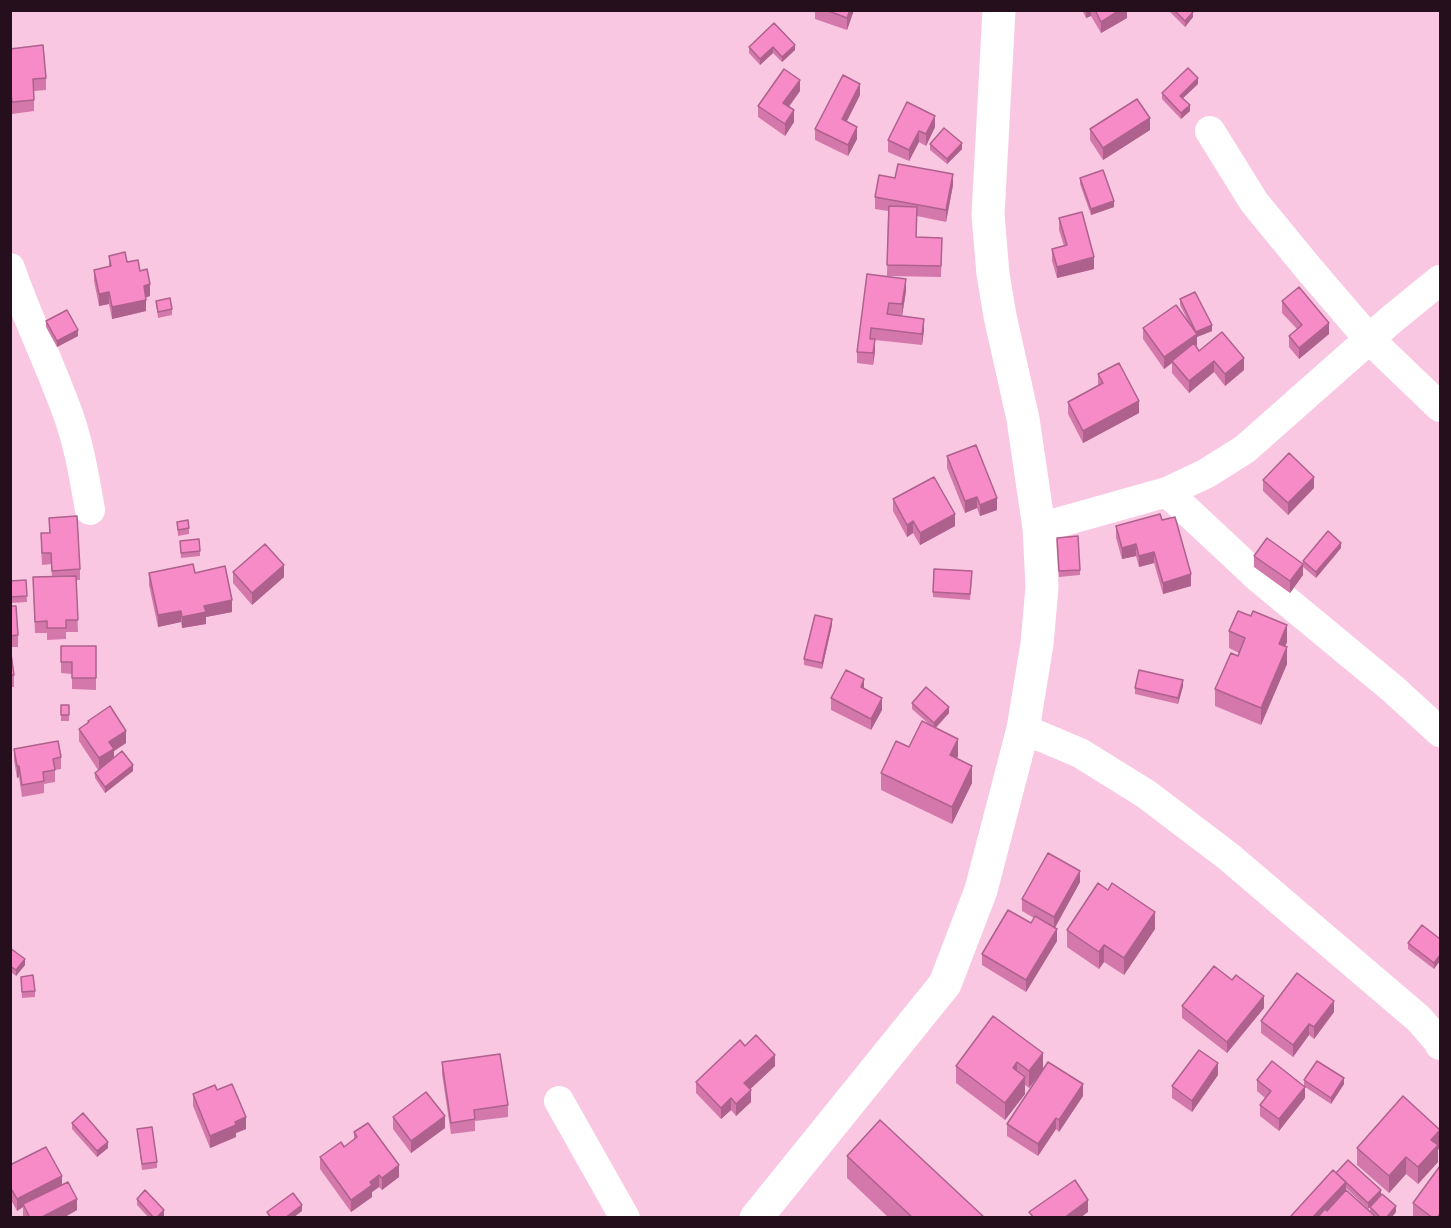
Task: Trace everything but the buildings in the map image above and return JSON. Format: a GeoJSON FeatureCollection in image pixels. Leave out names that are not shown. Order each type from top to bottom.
{"type":"FeatureCollection","features":[{"type":"Feature","properties":{"kind":"street"},"geometry":{"type":"LineString","coordinates":[[756,1218],[945,984],[981,890],[1023,729],[1037,644],[1042,587],[1039,528],[1023,419],[993,274],[988,215],[999,10]]}},
{"type":"Feature","properties":{"kind":"street"},"geometry":{"type":"LineString","coordinates":[[1210,131],[1254,202],[1369,339],[1440,407]]}},
{"type":"Feature","properties":{"kind":"street"},"geometry":{"type":"LineString","coordinates":[[10,268],[66,407],[83,469],[90,510]]}},
{"type":"Feature","properties":{"kind":"street"},"geometry":{"type":"LineString","coordinates":[[1039,528],[1167,492],[1207,473],[1245,448],[1422,293],[1440,280]]}},
{"type":"Feature","properties":{"kind":"street"},"geometry":{"type":"LineString","coordinates":[[1167,492],[1260,579],[1393,689],[1440,732]]}},
{"type":"Feature","properties":{"kind":"street"},"geometry":{"type":"LineString","coordinates":[[1023,729],[1080,753],[1146,794],[1220,850],[1419,1019],[1440,1045]]}},
{"type":"Feature","properties":{"kind":"street"},"geometry":{"type":"LineString","coordinates":[[559,1101],[625,1218]]}}]}
